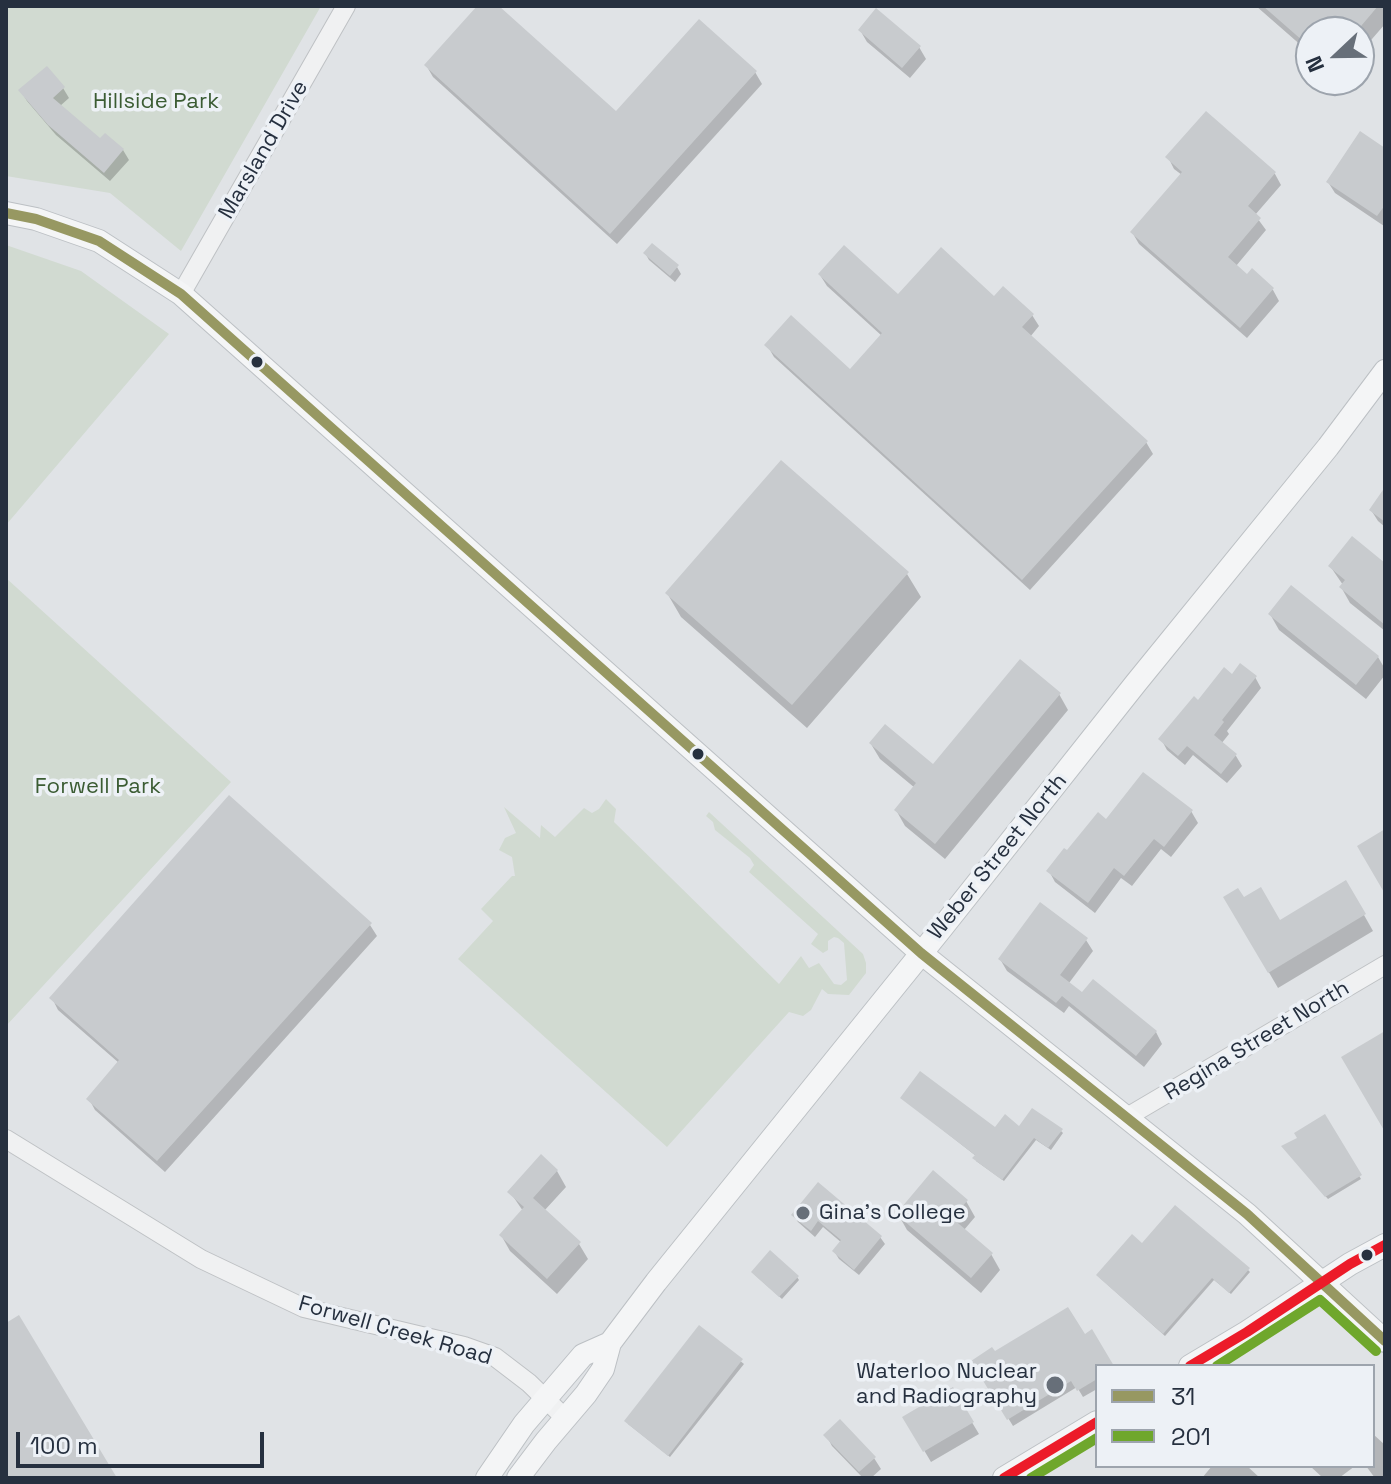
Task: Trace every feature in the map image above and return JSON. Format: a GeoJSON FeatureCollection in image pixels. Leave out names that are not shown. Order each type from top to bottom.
{"type":"FeatureCollection","features":[{"type":"Feature","properties":{"kind":"main road"},"geometry":{"type":"LineString","coordinates":[[6,213],[36,219],[99,241],[181,294],[921,953],[1247,1214],[1385,1341]]}},
{"type":"Feature","properties":{"kind":"main road","name":"Weber Street North"},"geometry":{"type":"LineString","coordinates":[[518,1478],[586,1394],[603,1369],[610,1343],[687,1243],[1328,447],[1385,371]]}},
{"type":"Feature","properties":{"kind":"main road"},"geometry":{"type":"LineString","coordinates":[[1193,1364],[1385,1245]]}},
{"type":"Feature","properties":{"kind":"main road","name":"Weber Street North"},"geometry":{"type":"LineString","coordinates":[[487,1478],[524,1424],[583,1355],[610,1343]]}},
{"type":"Feature","properties":{"kind":"main road"},"geometry":{"type":"LineString","coordinates":[[1004,1478],[1095,1423]]}},
{"type":"Feature","properties":{"kind":"street","name":"Marsland Drive"},"geometry":{"type":"LineString","coordinates":[[181,294],[346,6]]}},
{"type":"Feature","properties":{"kind":"street","name":"Regina Street North"},"geometry":{"type":"LineString","coordinates":[[1127,1117],[1385,965]]}},
{"type":"Feature","properties":{"kind":"street","name":"Forwell Creek Road"},"geometry":{"type":"LineString","coordinates":[[6,1139],[214,1265],[304,1308],[464,1346],[495,1357],[529,1383],[565,1418]]}},
{"type":"Feature","properties":{"kind":"green space","name":"Hillside Park"},"geometry":{"type":"Polygon","coordinates":[[[6,6],[321,6],[181,251],[110,193],[6,176],[6,6]]]}},
{"type":"Feature","properties":{"kind":"green space"},"geometry":{"type":"Polygon","coordinates":[[[6,245],[81,271],[169,334],[6,525],[6,245]]]}},
{"type":"Feature","properties":{"kind":"green space","name":"Forwell Park"},"geometry":{"type":"Polygon","coordinates":[[[6,578],[231,782],[6,1026],[6,578]]]}},
{"type":"Feature","properties":{"kind":"green space"},"geometry":{"type":"Polygon","coordinates":[[[606,799],[616,809],[614,822],[779,984],[801,956],[809,968],[819,963],[834,984],[841,985],[847,980],[844,943],[834,937],[828,941],[828,950],[823,953],[811,944],[818,934],[749,872],[754,865],[750,858],[715,830],[713,822],[706,816],[709,812],[863,954],[866,963],[866,973],[849,995],[828,994],[822,989],[811,1010],[803,1016],[789,1012],[667,1147],[458,959],[493,921],[481,909],[515,876],[512,857],[499,850],[505,838],[516,833],[504,807],[540,838],[541,825],[555,837],[584,808],[592,813],[606,799]]]}},
{"type":"Feature","properties":{"kind":"building"},"geometry":{"type":"Polygon","coordinates":[[[477,6],[499,6],[616,111],[699,19],[757,71],[610,234],[424,65],[477,6]]]}},
{"type":"Feature","properties":{"kind":"building"},"geometry":{"type":"Polygon","coordinates":[[[1263,6],[1378,6],[1370,16],[1295,16],[1295,34],[1263,6]]]}},
{"type":"Feature","properties":{"kind":"building"},"geometry":{"type":"Polygon","coordinates":[[[876,8],[921,46],[902,68],[858,30],[876,8]]]}},
{"type":"Feature","properties":{"kind":"building"},"geometry":{"type":"Polygon","coordinates":[[[47,66],[65,87],[53,98],[100,138],[105,133],[124,149],[104,173],[48,125],[18,90],[47,66]]]}},
{"type":"Feature","properties":{"kind":"building"},"geometry":{"type":"Polygon","coordinates":[[[1206,111],[1276,172],[1248,206],[1261,218],[1228,257],[1247,274],[1252,268],[1274,288],[1240,328],[1130,232],[1182,172],[1165,157],[1206,111]]]}},
{"type":"Feature","properties":{"kind":"building"},"geometry":{"type":"Polygon","coordinates":[[[1360,131],[1385,148],[1385,205],[1377,216],[1326,182],[1360,131]]]}},
{"type":"Feature","properties":{"kind":"building"},"geometry":{"type":"Polygon","coordinates":[[[652,243],[679,265],[670,276],[643,253],[652,243]]]}},
{"type":"Feature","properties":{"kind":"building"},"geometry":{"type":"Polygon","coordinates":[[[844,245],[898,294],[941,247],[994,296],[1003,286],[1034,314],[1022,327],[1148,441],[1022,580],[764,345],[791,315],[850,369],[882,333],[818,274],[844,245]]]}},
{"type":"Feature","properties":{"kind":"building"},"geometry":{"type":"Polygon","coordinates":[[[781,460],[909,572],[792,705],[665,593],[781,460]]]}},
{"type":"Feature","properties":{"kind":"building"},"geometry":{"type":"Polygon","coordinates":[[[1385,487],[1385,522],[1369,510],[1385,487]]]}},
{"type":"Feature","properties":{"kind":"building"},"geometry":{"type":"Polygon","coordinates":[[[1352,536],[1385,563],[1385,625],[1339,587],[1345,580],[1328,566],[1352,536]]]}},
{"type":"Feature","properties":{"kind":"building"},"geometry":{"type":"Polygon","coordinates":[[[1291,585],[1379,656],[1356,685],[1268,614],[1291,585]]]}},
{"type":"Feature","properties":{"kind":"building"},"geometry":{"type":"Polygon","coordinates":[[[1020,659],[1061,693],[935,844],[894,810],[916,783],[869,743],[885,724],[933,764],[1020,659]]]}},
{"type":"Feature","properties":{"kind":"building"},"geometry":{"type":"Polygon","coordinates":[[[1240,663],[1257,676],[1214,735],[1237,754],[1221,774],[1187,746],[1178,756],[1158,739],[1194,696],[1198,700],[1224,667],[1232,674],[1240,663]]]}},
{"type":"Feature","properties":{"kind":"building"},"geometry":{"type":"Polygon","coordinates":[[[1143,772],[1193,810],[1164,847],[1154,839],[1124,876],[1114,868],[1088,903],[1046,871],[1098,812],[1106,819],[1143,772]]]}},
{"type":"Feature","properties":{"kind":"building"},"geometry":{"type":"Polygon","coordinates":[[[229,795],[372,923],[157,1161],[86,1099],[119,1060],[49,998],[229,795]]]}},
{"type":"Feature","properties":{"kind":"building"},"geometry":{"type":"Polygon","coordinates":[[[1385,829],[1385,894],[1357,846],[1385,829]]]}},
{"type":"Feature","properties":{"kind":"building"},"geometry":{"type":"Polygon","coordinates":[[[1346,880],[1366,914],[1268,973],[1223,897],[1238,888],[1244,897],[1261,887],[1280,920],[1346,880]]]}},
{"type":"Feature","properties":{"kind":"building"},"geometry":{"type":"Polygon","coordinates":[[[1040,902],[1088,938],[1060,975],[1082,992],[1093,979],[1157,1031],[1136,1056],[1062,996],[1056,1003],[998,959],[1040,902]]]}},
{"type":"Feature","properties":{"kind":"building"},"geometry":{"type":"Polygon","coordinates":[[[1385,1031],[1385,1132],[1341,1057],[1385,1031]]]}},
{"type":"Feature","properties":{"kind":"building"},"geometry":{"type":"Polygon","coordinates":[[[920,1071],[995,1127],[1005,1114],[1019,1126],[1032,1108],[1063,1129],[1048,1148],[1034,1138],[1002,1180],[972,1158],[975,1155],[900,1098],[920,1071]]]}},
{"type":"Feature","properties":{"kind":"building"},"geometry":{"type":"Polygon","coordinates":[[[1325,1114],[1362,1175],[1325,1197],[1281,1146],[1297,1138],[1294,1133],[1325,1114]]]}},
{"type":"Feature","properties":{"kind":"building"},"geometry":{"type":"Polygon","coordinates":[[[541,1154],[558,1170],[533,1198],[581,1242],[547,1279],[499,1235],[524,1207],[507,1192],[541,1154]]]}},
{"type":"Feature","properties":{"kind":"building"},"geometry":{"type":"Polygon","coordinates":[[[933,1170],[968,1200],[952,1218],[993,1253],[971,1278],[896,1214],[933,1170]]]}},
{"type":"Feature","properties":{"kind":"building"},"geometry":{"type":"Polygon","coordinates":[[[818,1182],[882,1236],[854,1270],[832,1251],[841,1240],[818,1221],[811,1231],[791,1215],[818,1182]]]}},
{"type":"Feature","properties":{"kind":"building"},"geometry":{"type":"Polygon","coordinates":[[[1175,1205],[1250,1268],[1229,1293],[1212,1278],[1163,1334],[1096,1275],[1132,1234],[1142,1243],[1175,1205]]]}},
{"type":"Feature","properties":{"kind":"building"},"geometry":{"type":"Polygon","coordinates":[[[770,1250],[799,1276],[779,1297],[751,1272],[770,1250]]]}},
{"type":"Feature","properties":{"kind":"building"},"geometry":{"type":"Polygon","coordinates":[[[1068,1307],[1085,1334],[1092,1329],[1113,1364],[1095,1364],[1095,1380],[1077,1391],[1071,1381],[1007,1420],[971,1361],[992,1347],[995,1351],[1068,1307]]]}},
{"type":"Feature","properties":{"kind":"building"},"geometry":{"type":"Polygon","coordinates":[[[19,1315],[117,1478],[6,1478],[6,1323],[19,1315]]]}},
{"type":"Feature","properties":{"kind":"building"},"geometry":{"type":"Polygon","coordinates":[[[699,1325],[743,1359],[668,1456],[624,1421],[699,1325]]]}},
{"type":"Feature","properties":{"kind":"building"},"geometry":{"type":"Polygon","coordinates":[[[953,1387],[974,1422],[923,1452],[902,1417],[953,1387]]]}},
{"type":"Feature","properties":{"kind":"building"},"geometry":{"type":"Polygon","coordinates":[[[840,1419],[876,1457],[859,1472],[823,1435],[840,1419]]]}},
{"type":"Feature","properties":{"kind":"transit line","name":"31"},"geometry":{"type":"LineString","coordinates":[[6,213],[36,219],[99,241],[181,294],[921,953],[1247,1214],[1385,1341]]}},
{"type":"Feature","properties":{"kind":"transit line"},"geometry":{"type":"LineString","coordinates":[[1193,1364],[1385,1245]]}},
{"type":"Feature","properties":{"kind":"transit line","name":"201"},"geometry":{"type":"LineString","coordinates":[[1220,1364],[1320,1300],[1376,1351]]}},
{"type":"Feature","properties":{"kind":"transit line"},"geometry":{"type":"LineString","coordinates":[[1004,1478],[1095,1423]]}},
{"type":"Feature","properties":{"kind":"transit line","name":"201"},"geometry":{"type":"LineString","coordinates":[[1031,1478],[1095,1439]]}},
{"type":"Feature","properties":{"kind":"place","name":"Gina's College"},"geometry":{"type":"Point","coordinates":[803,1213]}},
{"type":"Feature","properties":{"kind":"place","name":"Waterloo Nuclear and Radiography"},"geometry":{"type":"Point","coordinates":[1055,1385]}}]}
